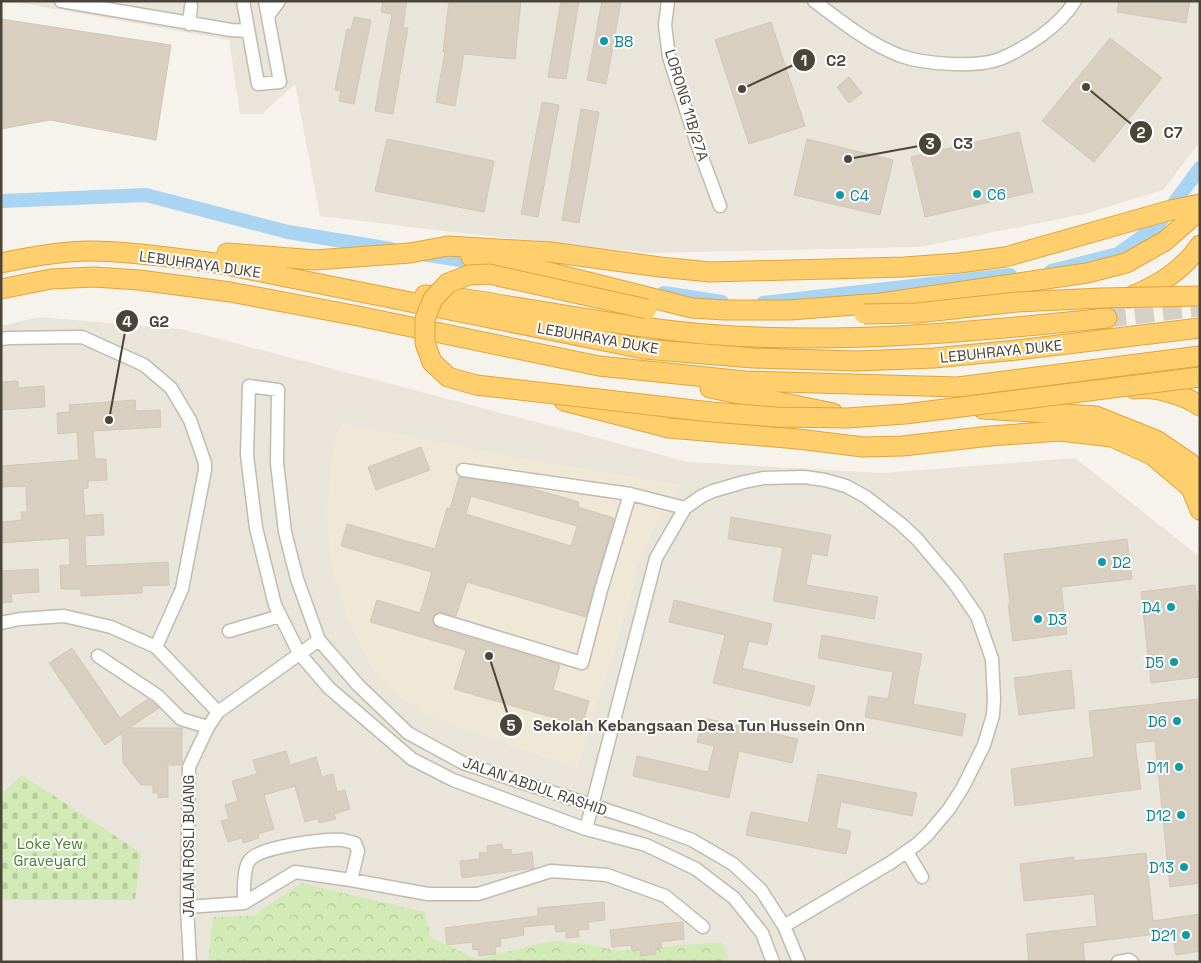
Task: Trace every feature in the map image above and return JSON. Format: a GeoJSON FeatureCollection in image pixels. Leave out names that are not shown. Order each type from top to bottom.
{"type":"FeatureCollection","features":[{"type":"Feature","properties":{"kind":"highway"},"geometry":{"type":"LineString","coordinates":[[410,253],[448,246],[494,248],[550,252],[660,268],[710,272],[904,267],[1005,257],[1172,210],[1200,204]]}},
{"type":"Feature","properties":{"kind":"highway"},"geometry":{"type":"LineString","coordinates":[[1200,210],[1165,241],[1126,263],[1087,273],[917,306],[864,314],[798,320],[713,319],[671,314],[489,274],[469,275],[448,283],[433,298],[425,319],[425,343],[432,362],[448,377],[476,385],[711,412],[776,417],[847,418],[905,414],[1200,377]]}},
{"type":"Feature","properties":{"kind":"highway"},"geometry":{"type":"LineString","coordinates":[[960,331],[1015,318],[1102,308],[1153,287],[1175,273],[1195,253],[1200,245]]}},
{"type":"Feature","properties":{"kind":"highway"},"geometry":{"type":"LineString","coordinates":[[89,251],[165,246],[266,258],[315,260],[410,253],[448,254],[536,269],[684,306],[725,310],[790,310],[881,302],[1087,273]]}},
{"type":"Feature","properties":{"kind":"highway","name":"LEBUHRAYA DUKE"},"geometry":{"type":"LineString","coordinates":[[1,263],[61,253],[89,251],[216,263],[644,349],[753,358],[857,361],[934,358],[1200,328]]}},
{"type":"Feature","properties":{"kind":"highway","name":"LEBUHRAYA DUKE"},"geometry":{"type":"LineString","coordinates":[[1,289],[51,279],[94,277],[139,280],[230,292],[358,316],[599,366],[745,381],[958,387],[1200,356]]}},
{"type":"Feature","properties":{"kind":"highway"},"geometry":{"type":"LineString","coordinates":[[360,292],[454,296],[646,328],[705,334],[823,338],[1015,328],[1107,318]]}},
{"type":"Feature","properties":{"kind":"highway"},"geometry":{"type":"LineString","coordinates":[[864,314],[917,313],[1017,302],[1200,296]]}},
{"type":"Feature","properties":{"kind":"highway"},"geometry":{"type":"LineString","coordinates":[[599,366],[834,413],[980,409],[1096,416],[1156,440],[1190,463],[1200,477]]}},
{"type":"Feature","properties":{"kind":"highway"},"geometry":{"type":"LineString","coordinates":[[980,409],[1145,388],[1193,401],[1200,406]]}},
{"type":"Feature","properties":{"kind":"highway"},"geometry":{"type":"LineString","coordinates":[[519,390],[669,428],[798,439],[863,447],[903,446],[990,436],[1060,431],[1112,437],[1152,455],[1191,488],[1200,510]]}},
{"type":"Feature","properties":{"kind":"street"},"geometry":{"type":"LineString","coordinates":[[61,1],[189,24],[248,31]]}},
{"type":"Feature","properties":{"kind":"street"},"geometry":{"type":"LineString","coordinates":[[245,2],[248,31],[258,84],[280,82],[265,1]]}},
{"type":"Feature","properties":{"kind":"street"},"geometry":{"type":"LineString","coordinates":[[268,16],[279,1]]}},
{"type":"Feature","properties":{"kind":"street","name":"LORONG 11B/27A"},"geometry":{"type":"LineString","coordinates":[[668,1],[665,25],[669,56],[690,123],[720,206]]}},
{"type":"Feature","properties":{"kind":"street"},"geometry":{"type":"LineString","coordinates":[[814,1],[876,45],[903,56],[928,61],[963,64],[998,59],[1038,39],[1070,9],[1075,1]]}},
{"type":"Feature","properties":{"kind":"street"},"geometry":{"type":"LineString","coordinates":[[189,24],[192,6]]}},
{"type":"Feature","properties":{"kind":"street"},"geometry":{"type":"LineString","coordinates":[[1,339],[82,337],[144,365],[171,388],[190,420],[205,470],[182,589],[156,648]]}},
{"type":"Feature","properties":{"kind":"street","name":"JALAN ABDUL RASHID"},"geometry":{"type":"LineString","coordinates":[[773,962],[762,933],[734,898],[696,869],[646,845],[586,829],[453,780],[412,759],[329,688],[299,653],[275,605],[256,528],[247,456],[249,386],[278,390],[277,462],[285,532],[297,579],[319,640],[358,685],[408,733],[463,763],[692,840],[733,864],[761,890],[784,926],[799,962]]}},
{"type":"Feature","properties":{"kind":"street"},"geometry":{"type":"LineString","coordinates":[[463,470],[630,494],[685,508]]}},
{"type":"Feature","properties":{"kind":"street"},"geometry":{"type":"LineString","coordinates":[[586,829],[656,558],[685,508],[713,491],[763,478],[804,477],[846,486],[866,496],[901,524],[917,539],[955,584],[977,616],[992,659],[994,699],[989,730],[984,745],[963,787],[949,809],[928,834],[907,852],[784,926]]}},
{"type":"Feature","properties":{"kind":"street"},"geometry":{"type":"LineString","coordinates":[[440,620],[582,663],[601,590],[630,494]]}},
{"type":"Feature","properties":{"kind":"street"},"geometry":{"type":"LineString","coordinates":[[1,623],[20,618],[64,616],[111,627],[156,648],[218,712]]}},
{"type":"Feature","properties":{"kind":"street"},"geometry":{"type":"LineString","coordinates":[[229,631],[280,616]]}},
{"type":"Feature","properties":{"kind":"street","name":"JALAN ROSLI BUANG"},"geometry":{"type":"LineString","coordinates":[[190,962],[187,907],[188,767],[208,727],[218,712],[319,640]]}},
{"type":"Feature","properties":{"kind":"street"},"geometry":{"type":"LineString","coordinates":[[98,656],[158,696],[181,718],[208,727]]}},
{"type":"Feature","properties":{"kind":"street"},"geometry":{"type":"LineString","coordinates":[[244,903],[245,874],[248,861],[260,852],[304,842],[344,840],[354,843],[358,851],[351,880]]}},
{"type":"Feature","properties":{"kind":"street"},"geometry":{"type":"LineString","coordinates":[[907,852],[922,877]]}},
{"type":"Feature","properties":{"kind":"street"},"geometry":{"type":"LineString","coordinates":[[187,907],[244,903],[295,872],[428,894],[478,894],[551,871],[608,875],[665,896],[703,927]]}},
{"type":"Feature","properties":{"kind":"street"},"geometry":{"type":"LineString","coordinates":[[1118,962],[1129,960],[1132,962]]}},
{"type":"Feature","properties":{"kind":"shaded area"},"geometry":{"type":"Polygon","coordinates":[[[10,1],[1200,1],[1200,142],[1163,190],[1084,214],[920,247],[651,253],[434,230],[320,216],[295,84],[262,114],[240,114],[229,40],[10,1]]]}},
{"type":"Feature","properties":{"kind":"shaded area"},"geometry":{"type":"Polygon","coordinates":[[[39,317],[181,329],[689,462],[883,473],[1075,458],[1200,557],[1200,962],[1,962],[1,326],[39,317]]]}},
{"type":"Feature","properties":{"kind":"shaded area"},"geometry":{"type":"Polygon","coordinates":[[[342,423],[538,461],[683,485],[654,528],[639,563],[620,633],[577,769],[424,715],[379,680],[353,632],[335,581],[329,550],[327,509],[334,442],[342,423]]]}},
{"type":"Feature","properties":{"kind":"green space","name":"Loke Yew Graveyard"},"geometry":{"type":"Polygon","coordinates":[[[22,775],[141,853],[135,900],[1,900],[1,794],[22,775]]]}},
{"type":"Feature","properties":{"kind":"green space"},"geometry":{"type":"Polygon","coordinates":[[[301,883],[425,912],[431,938],[477,959],[552,941],[587,944],[617,951],[722,942],[730,962],[208,962],[213,917],[253,916],[301,883]]]}},
{"type":"Feature","properties":{"kind":"building"},"geometry":{"type":"Polygon","coordinates":[[[383,1],[407,1],[403,28],[408,28],[393,114],[375,111],[392,14],[381,12],[383,1]]]}},
{"type":"Feature","properties":{"kind":"building"},"geometry":{"type":"Polygon","coordinates":[[[449,1],[521,1],[515,59],[464,54],[455,106],[436,102],[445,52],[443,52],[449,1]]]}},
{"type":"Feature","properties":{"kind":"building"},"geometry":{"type":"Polygon","coordinates":[[[561,1],[579,1],[566,79],[548,77],[561,1]]]}},
{"type":"Feature","properties":{"kind":"building","name":"B8"},"geometry":{"type":"Polygon","coordinates":[[[602,1],[621,1],[606,84],[587,80],[602,1]]]}},
{"type":"Feature","properties":{"kind":"building"},"geometry":{"type":"Polygon","coordinates":[[[1119,1],[1190,1],[1186,23],[1117,12],[1119,1]]]}},
{"type":"Feature","properties":{"kind":"building"},"geometry":{"type":"Polygon","coordinates":[[[354,17],[371,20],[354,104],[339,101],[341,91],[335,90],[347,29],[351,30],[354,17]]]}},
{"type":"Feature","properties":{"kind":"building"},"geometry":{"type":"Polygon","coordinates":[[[1,19],[171,45],[156,140],[50,120],[1,129],[1,19]]]}},
{"type":"Feature","properties":{"kind":"building"},"geometry":{"type":"Polygon","coordinates":[[[771,22],[805,126],[749,144],[715,40],[771,22]]]}},
{"type":"Feature","properties":{"kind":"building"},"geometry":{"type":"Polygon","coordinates":[[[1110,38],[1162,78],[1094,162],[1042,121],[1110,38]]]}},
{"type":"Feature","properties":{"kind":"building"},"geometry":{"type":"Polygon","coordinates":[[[849,77],[862,93],[849,103],[837,87],[849,77]]]}},
{"type":"Feature","properties":{"kind":"building"},"geometry":{"type":"Polygon","coordinates":[[[542,102],[559,105],[538,217],[521,214],[542,102]]]}},
{"type":"Feature","properties":{"kind":"building"},"geometry":{"type":"Polygon","coordinates":[[[581,109],[599,112],[579,223],[562,220],[581,109]]]}},
{"type":"Feature","properties":{"kind":"building"},"geometry":{"type":"Polygon","coordinates":[[[1019,132],[1033,192],[925,217],[911,157],[1019,132]]]}},
{"type":"Feature","properties":{"kind":"building"},"geometry":{"type":"Polygon","coordinates":[[[387,139],[494,161],[484,212],[375,191],[387,139]]]}},
{"type":"Feature","properties":{"kind":"building"},"geometry":{"type":"Polygon","coordinates":[[[807,139],[893,160],[880,215],[794,195],[807,139]]]}},
{"type":"Feature","properties":{"kind":"building"},"geometry":{"type":"Polygon","coordinates":[[[18,381],[18,388],[44,386],[45,407],[1,410],[1,382],[18,381]]]}},
{"type":"Feature","properties":{"kind":"building"},"geometry":{"type":"Polygon","coordinates":[[[135,400],[136,411],[160,410],[161,427],[93,431],[95,459],[106,459],[107,480],[88,481],[88,488],[83,489],[85,516],[103,514],[104,535],[85,536],[86,566],[168,562],[169,585],[142,586],[142,593],[81,596],[81,589],[61,589],[60,565],[70,565],[69,538],[1,543],[1,522],[22,520],[21,512],[27,512],[26,486],[1,487],[1,466],[79,460],[77,432],[58,434],[57,413],[70,412],[69,405],[135,400]]]}},
{"type":"Feature","properties":{"kind":"building"},"geometry":{"type":"Polygon","coordinates":[[[421,447],[430,470],[376,490],[368,467],[421,447]]]}},
{"type":"Feature","properties":{"kind":"building"},"geometry":{"type":"Polygon","coordinates":[[[459,477],[527,487],[579,502],[578,507],[614,518],[586,617],[467,582],[456,616],[439,612],[432,618],[434,625],[438,628],[560,665],[553,690],[589,701],[582,726],[454,689],[466,650],[370,622],[377,600],[420,613],[432,572],[341,546],[347,524],[435,549],[447,508],[450,509],[459,477]],[[471,496],[466,514],[571,546],[577,526],[471,496]]]}},
{"type":"Feature","properties":{"kind":"building"},"geometry":{"type":"Polygon","coordinates":[[[731,517],[831,535],[827,556],[812,553],[806,585],[878,597],[874,619],[773,601],[783,548],[728,539],[731,517]]]}},
{"type":"Feature","properties":{"kind":"building"},"geometry":{"type":"Polygon","coordinates":[[[1127,539],[1132,579],[1061,587],[1067,634],[1013,641],[1004,554],[1127,539]]]}},
{"type":"Feature","properties":{"kind":"building"},"geometry":{"type":"Polygon","coordinates":[[[38,569],[39,592],[11,594],[12,602],[1,603],[1,571],[38,569]]]}},
{"type":"Feature","properties":{"kind":"building"},"geometry":{"type":"Polygon","coordinates":[[[1195,585],[1200,621],[1200,677],[1151,683],[1141,592],[1195,585]]]}},
{"type":"Feature","properties":{"kind":"building"},"geometry":{"type":"Polygon","coordinates":[[[674,600],[772,624],[767,645],[749,641],[742,668],[815,686],[810,706],[713,683],[725,635],[669,622],[674,600]]]}},
{"type":"Feature","properties":{"kind":"building"},"geometry":{"type":"Polygon","coordinates":[[[822,635],[922,654],[913,704],[966,714],[962,736],[865,717],[869,696],[888,699],[893,672],[818,658],[822,635]]]}},
{"type":"Feature","properties":{"kind":"building"},"geometry":{"type":"Polygon","coordinates":[[[72,648],[120,718],[148,699],[159,708],[129,728],[182,728],[182,762],[181,765],[168,765],[168,797],[158,798],[158,793],[153,793],[153,785],[141,785],[123,763],[122,733],[105,745],[49,663],[72,648]]]}},
{"type":"Feature","properties":{"kind":"building"},"geometry":{"type":"Polygon","coordinates":[[[1071,670],[1075,708],[1019,715],[1014,678],[1071,670]]]}},
{"type":"Feature","properties":{"kind":"building"},"geometry":{"type":"Polygon","coordinates":[[[1200,699],[1200,883],[1170,887],[1155,741],[1135,743],[1141,789],[1015,806],[1011,769],[1094,757],[1089,711],[1200,699]]]}},
{"type":"Feature","properties":{"kind":"building"},"geometry":{"type":"Polygon","coordinates":[[[703,718],[798,739],[792,763],[739,751],[729,798],[633,776],[637,756],[708,772],[714,746],[697,742],[703,718]]]}},
{"type":"Feature","properties":{"kind":"building"},"geometry":{"type":"Polygon","coordinates":[[[286,751],[290,765],[316,757],[322,777],[333,774],[337,792],[345,790],[350,809],[334,814],[336,819],[319,823],[318,818],[305,822],[295,786],[264,795],[274,829],[258,834],[259,838],[243,843],[242,838],[228,842],[221,821],[229,819],[225,805],[238,801],[232,781],[257,774],[253,760],[286,751]]]}},
{"type":"Feature","properties":{"kind":"building"},"geometry":{"type":"Polygon","coordinates":[[[818,774],[917,793],[912,816],[841,802],[836,828],[851,831],[846,854],[746,835],[751,812],[808,823],[818,774]]]}},
{"type":"Feature","properties":{"kind":"building"},"geometry":{"type":"Polygon","coordinates":[[[502,844],[503,850],[511,849],[512,855],[532,852],[534,868],[462,878],[460,861],[480,859],[479,853],[488,852],[487,846],[502,844]]]}},
{"type":"Feature","properties":{"kind":"building"},"geometry":{"type":"Polygon","coordinates":[[[1146,853],[1153,921],[1200,914],[1200,951],[1176,955],[1172,932],[1083,943],[1085,962],[1029,962],[1026,934],[1097,926],[1094,894],[1024,901],[1020,864],[1074,857],[1074,861],[1146,853]]]}},
{"type":"Feature","properties":{"kind":"building"},"geometry":{"type":"Polygon","coordinates":[[[604,902],[605,920],[588,922],[589,929],[578,930],[579,937],[566,938],[566,931],[556,932],[555,924],[523,927],[524,935],[500,939],[501,946],[495,947],[496,954],[479,956],[478,949],[473,950],[472,942],[447,945],[445,928],[538,916],[538,908],[604,902]]]}},
{"type":"Feature","properties":{"kind":"building"},"geometry":{"type":"Polygon","coordinates":[[[683,922],[684,939],[661,942],[662,948],[655,949],[656,954],[641,956],[640,950],[632,951],[631,945],[612,947],[610,930],[683,922]]]}},
{"type":"Feature","properties":{"kind":"waterway"},"geometry":{"type":"LineString","coordinates":[[1051,271],[1118,254],[1157,226],[1200,168]]}},
{"type":"Feature","properties":{"kind":"waterway"},"geometry":{"type":"LineString","coordinates":[[1,201],[146,195],[288,232],[391,249]]}},
{"type":"Feature","properties":{"kind":"waterway"},"geometry":{"type":"LineString","coordinates":[[422,254],[480,263]]}},
{"type":"Feature","properties":{"kind":"waterway"},"geometry":{"type":"LineString","coordinates":[[763,303],[1010,275]]}},
{"type":"Feature","properties":{"kind":"waterway"},"geometry":{"type":"LineString","coordinates":[[664,293],[722,302]]}},
{"type":"Feature","properties":{"kind":"tunnel"},"geometry":{"type":"LineString","coordinates":[[1107,318],[1200,307]]}},
{"type":"Feature","properties":{"kind":"place","name":"B8"},"geometry":{"type":"Point","coordinates":[604,41]}},
{"type":"Feature","properties":{"kind":"place","name":"C7"},"geometry":{"type":"Point","coordinates":[1086,87]}},
{"type":"Feature","properties":{"kind":"place","name":"C2"},"geometry":{"type":"Point","coordinates":[742,89]}},
{"type":"Feature","properties":{"kind":"place","name":"C3"},"geometry":{"type":"Point","coordinates":[848,159]}},
{"type":"Feature","properties":{"kind":"place","name":"C6"},"geometry":{"type":"Point","coordinates":[977,194]}},
{"type":"Feature","properties":{"kind":"place","name":"C4"},"geometry":{"type":"Point","coordinates":[840,195]}},
{"type":"Feature","properties":{"kind":"place","name":"G2"},"geometry":{"type":"Point","coordinates":[109,420]}},
{"type":"Feature","properties":{"kind":"place","name":"D2"},"geometry":{"type":"Point","coordinates":[1102,562]}},
{"type":"Feature","properties":{"kind":"place","name":"D4"},"geometry":{"type":"Point","coordinates":[1171,607]}},
{"type":"Feature","properties":{"kind":"place","name":"D3"},"geometry":{"type":"Point","coordinates":[1038,619]}},
{"type":"Feature","properties":{"kind":"place","name":"Sekolah Kebangsaan Desa Tun Hussein Onn"},"geometry":{"type":"Point","coordinates":[489,656]}},
{"type":"Feature","properties":{"kind":"place","name":"D5"},"geometry":{"type":"Point","coordinates":[1174,662]}},
{"type":"Feature","properties":{"kind":"place","name":"D6"},"geometry":{"type":"Point","coordinates":[1177,721]}},
{"type":"Feature","properties":{"kind":"place","name":"D11"},"geometry":{"type":"Point","coordinates":[1179,767]}},
{"type":"Feature","properties":{"kind":"place","name":"D12"},"geometry":{"type":"Point","coordinates":[1181,815]}},
{"type":"Feature","properties":{"kind":"place","name":"D13"},"geometry":{"type":"Point","coordinates":[1184,867]}},
{"type":"Feature","properties":{"kind":"place","name":"D21"},"geometry":{"type":"Point","coordinates":[1186,935]}}]}
